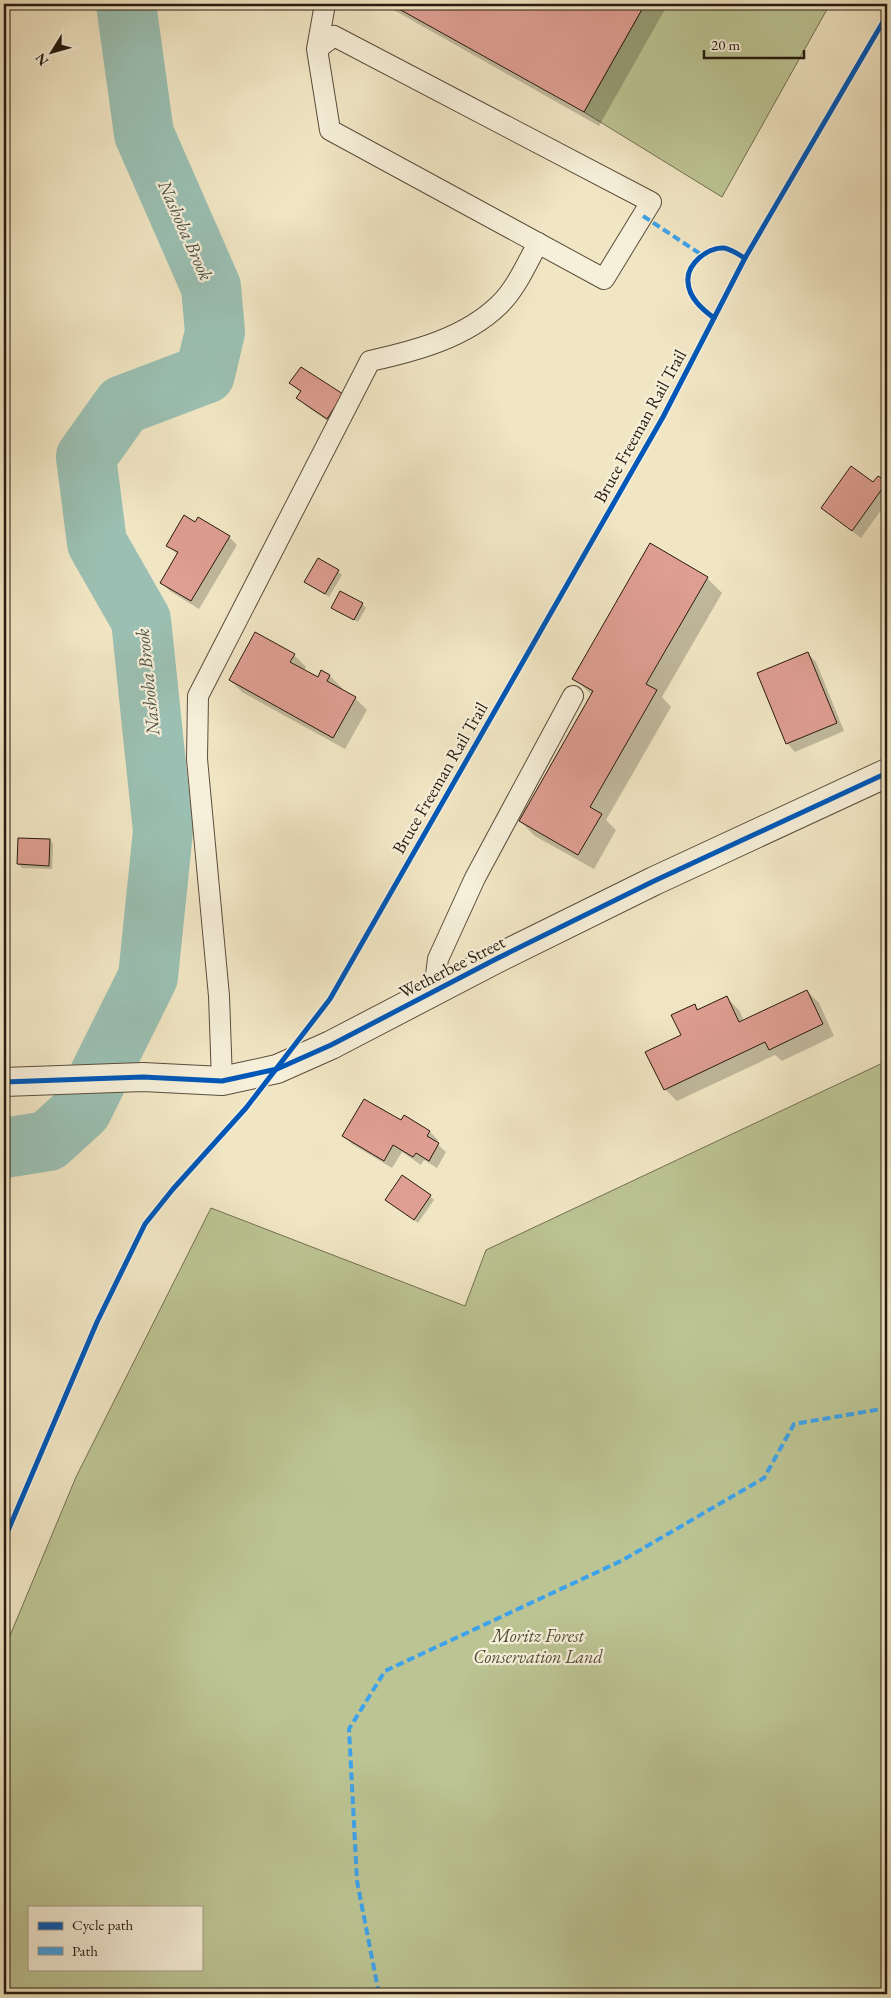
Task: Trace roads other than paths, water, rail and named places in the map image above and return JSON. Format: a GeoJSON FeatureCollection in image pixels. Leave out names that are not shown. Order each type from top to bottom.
{"type":"FeatureCollection","features":[{"type":"Feature","properties":{"kind":"street","name":"Wetherbee Street"},"geometry":{"type":"LineString","coordinates":[[8,1082],[143,1077],[222,1081],[277,1069],[331,1045],[434,991],[654,881],[887,773]]}},
{"type":"Feature","properties":{"kind":"lane"},"geometry":{"type":"LineString","coordinates":[[317,49],[334,36],[651,202],[604,279],[330,130],[317,49],[325,4]]}},
{"type":"Feature","properties":{"kind":"lane"},"geometry":{"type":"LineString","coordinates":[[222,1081],[219,996],[198,759],[198,696],[370,361],[409,353],[436,343],[478,321],[500,305],[515,284],[538,243]]}},
{"type":"Feature","properties":{"kind":"lane"},"geometry":{"type":"LineString","coordinates":[[434,991],[438,959],[471,886],[573,696]]}},
{"type":"Feature","properties":{"kind":"waterway","name":"Nashoba Brook"},"geometry":{"type":"LineString","coordinates":[[4,1148],[48,1141],[82,1110],[148,977],[163,831],[141,620],[97,543],[86,457],[123,405],[205,374],[215,332],[211,287],[144,134],[126,4]]}},
{"type":"Feature","properties":{"kind":"park label","name":"Moritz Forest Conservation Land"},"geometry":{"type":"Point","coordinates":[538,1646]}}]}
